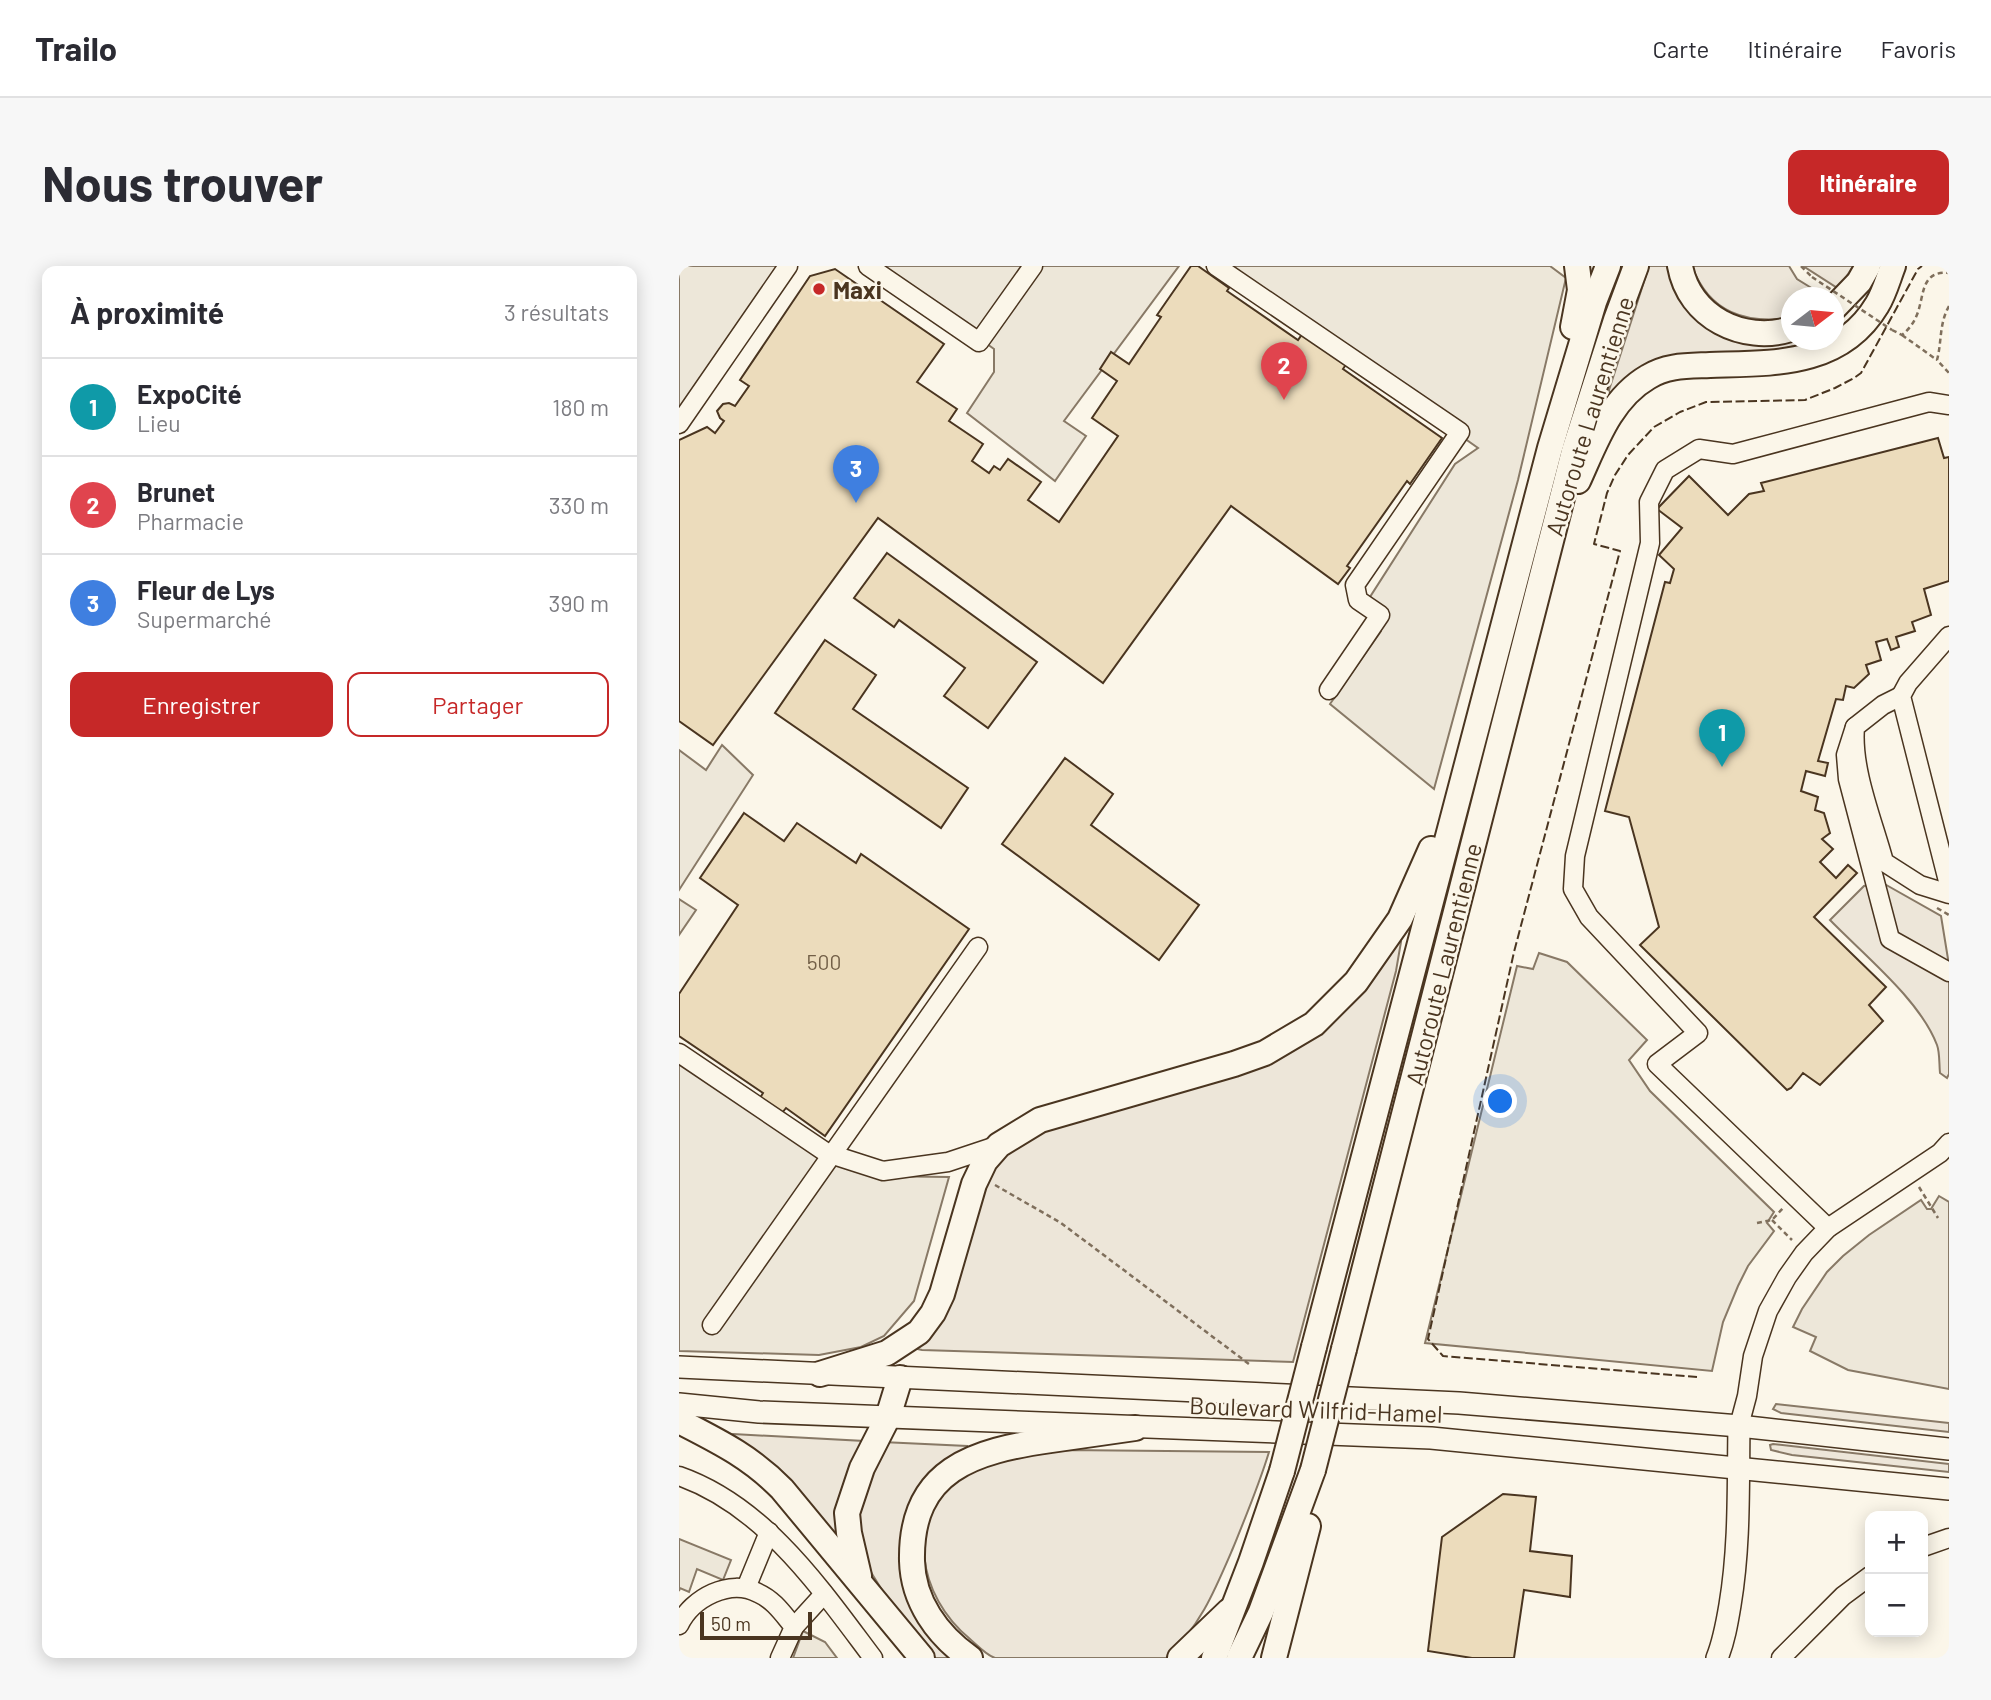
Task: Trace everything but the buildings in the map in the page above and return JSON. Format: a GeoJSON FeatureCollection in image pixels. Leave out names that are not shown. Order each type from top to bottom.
{"type":"FeatureCollection","features":[{"type":"Feature","properties":{"kind":"highway"},"geometry":{"type":"LineString","coordinates":[[1569,384],[1567,352],[1580,290],[1577,266]]}},
{"type":"Feature","properties":{"kind":"highway","name":"Autoroute Laurentienne"},"geometry":{"type":"LineString","coordinates":[[1214,1658],[1282,1471],[1460,785],[1569,384],[1608,266]]}},
{"type":"Feature","properties":{"kind":"highway","name":"Autoroute Laurentienne"},"geometry":{"type":"LineString","coordinates":[[1239,1658],[1261,1612],[1313,1470],[1552,536],[1591,395],[1636,266]]}},
{"type":"Feature","properties":{"kind":"highway"},"geometry":{"type":"LineString","coordinates":[[1680,266],[1681,276],[1692,298],[1704,313],[1740,330],[1762,333],[1781,331]]}},
{"type":"Feature","properties":{"kind":"highway"},"geometry":{"type":"LineString","coordinates":[[1844,298],[1859,282],[1868,266]]}},
{"type":"Feature","properties":{"kind":"highway"},"geometry":{"type":"LineString","coordinates":[[1552,536],[1605,424],[1618,403],[1640,382],[1661,370],[1676,366],[1783,362],[1806,358],[1827,350],[1863,323],[1877,305],[1893,266]]}},
{"type":"Feature","properties":{"kind":"highway"},"geometry":{"type":"LineString","coordinates":[[820,1374],[887,1353],[919,1332],[933,1313],[942,1294],[974,1184],[985,1161],[999,1145],[1040,1121],[1265,1053],[1314,1024],[1356,982],[1400,919],[1460,785]]}},
{"type":"Feature","properties":{"kind":"highway"},"geometry":{"type":"LineString","coordinates":[[861,1584],[847,1513],[862,1468],[888,1417],[900,1378]]}},
{"type":"Feature","properties":{"kind":"highway"},"geometry":{"type":"LineString","coordinates":[[679,1420],[763,1469],[922,1658]]}},
{"type":"Feature","properties":{"kind":"highway"},"geometry":{"type":"LineString","coordinates":[[969,1658],[937,1628],[921,1603],[913,1578],[912,1545],[928,1494],[947,1473],[970,1458],[1005,1447],[1135,1429]]}},
{"type":"Feature","properties":{"kind":"highway"},"geometry":{"type":"LineString","coordinates":[[1274,1658],[1316,1494],[1313,1470]]}},
{"type":"Feature","properties":{"kind":"highway"},"geometry":{"type":"LineString","coordinates":[[1180,1658],[1235,1605]]}},
{"type":"Feature","properties":{"kind":"main road","name":"Boulevard Wilfrid-Hamel"},"geometry":{"type":"LineString","coordinates":[[679,1367],[1459,1403],[1739,1426],[1949,1449]]}},
{"type":"Feature","properties":{"kind":"main road","name":"Boulevard Wilfrid-Hamel"},"geometry":{"type":"LineString","coordinates":[[679,1404],[759,1412],[1135,1429],[1431,1438],[1949,1489]]}},
{"type":"Feature","properties":{"kind":"main road"},"geometry":{"type":"LineString","coordinates":[[1717,1658],[1725,1632],[1735,1573],[1740,1499],[1739,1426]]}},
{"type":"Feature","properties":{"kind":"street"},"geometry":{"type":"LineString","coordinates":[[679,424],[788,266]]}},
{"type":"Feature","properties":{"kind":"street"},"geometry":{"type":"LineString","coordinates":[[868,266],[979,342],[1033,266]]}},
{"type":"Feature","properties":{"kind":"street"},"geometry":{"type":"LineString","coordinates":[[1216,266],[1460,432],[1355,585],[1358,600],[1380,614],[1329,690]]}},
{"type":"Feature","properties":{"kind":"street"},"geometry":{"type":"LineString","coordinates":[[1828,1228],[1657,1064],[1698,1033],[1589,917],[1573,889],[1575,856],[1650,543],[1649,502],[1665,470],[1699,449],[1734,454],[1929,402],[1949,405]]}},
{"type":"Feature","properties":{"kind":"street"},"geometry":{"type":"LineString","coordinates":[[1949,636],[1908,683],[1901,696],[1883,705],[1855,727],[1846,755],[1848,779],[1890,939],[1949,972]]}},
{"type":"Feature","properties":{"kind":"street"},"geometry":{"type":"LineString","coordinates":[[1901,696],[1949,885]]}},
{"type":"Feature","properties":{"kind":"street"},"geometry":{"type":"LineString","coordinates":[[1855,727],[1853,746],[1857,765],[1884,862],[1920,885],[1949,894]]}},
{"type":"Feature","properties":{"kind":"street"},"geometry":{"type":"LineString","coordinates":[[712,1325],[978,947]]}},
{"type":"Feature","properties":{"kind":"street"},"geometry":{"type":"LineString","coordinates":[[679,1053],[827,1153],[883,1171],[949,1162],[999,1145]]}},
{"type":"Feature","properties":{"kind":"street"},"geometry":{"type":"LineString","coordinates":[[1739,1426],[1753,1356],[1768,1311],[1804,1253],[1828,1228],[1874,1199],[1909,1172],[1946,1151]]}},
{"type":"Feature","properties":{"kind":"street"},"geometry":{"type":"LineString","coordinates":[[679,1476],[708,1489],[769,1532],[824,1594],[873,1658]]}},
{"type":"Feature","properties":{"kind":"street"},"geometry":{"type":"LineString","coordinates":[[746,1588],[769,1532]]}},
{"type":"Feature","properties":{"kind":"street"},"geometry":{"type":"LineString","coordinates":[[1928,1545],[1949,1538]]}},
{"type":"Feature","properties":{"kind":"street"},"geometry":{"type":"LineString","coordinates":[[1781,1658],[1843,1597],[1865,1580]]}},
{"type":"Feature","properties":{"kind":"street"},"geometry":{"type":"LineString","coordinates":[[679,1625],[689,1608],[706,1597],[727,1589],[746,1588],[760,1593],[775,1605],[794,1627]]}},
{"type":"Feature","properties":{"kind":"street"},"geometry":{"type":"LineString","coordinates":[[781,1658],[794,1627],[824,1594]]}},
{"type":"Feature","properties":{"kind":"path"},"geometry":{"type":"LineString","coordinates":[[1801,266],[1812,277],[1937,360],[1949,373]]}},
{"type":"Feature","properties":{"kind":"path"},"geometry":{"type":"LineString","coordinates":[[1902,335],[1917,317],[1923,291],[1930,278],[1939,272],[1949,273]]}},
{"type":"Feature","properties":{"kind":"path"},"geometry":{"type":"LineString","coordinates":[[1937,360],[1939,332],[1949,306]]}},
{"type":"Feature","properties":{"kind":"path"},"geometry":{"type":"LineString","coordinates":[[1909,1172],[1938,1218]]}},
{"type":"Feature","properties":{"kind":"path"},"geometry":{"type":"LineString","coordinates":[[979,1174],[1061,1223],[1249,1364]]}},
{"type":"Feature","properties":{"kind":"path"},"geometry":{"type":"LineString","coordinates":[[1757,1223],[1772,1220],[1794,1195]]}},
{"type":"Feature","properties":{"kind":"path"},"geometry":{"type":"LineString","coordinates":[[1772,1220],[1804,1253]]}},
{"type":"Feature","properties":{"kind":"shaded area"},"geometry":{"type":"Polygon","coordinates":[[[679,266],[782,266],[679,414],[679,266]]]}},
{"type":"Feature","properties":{"kind":"shaded area"},"geometry":{"type":"Polygon","coordinates":[[[879,266],[1179,266],[1064,421],[1086,436],[1055,481],[967,413],[994,372],[994,349],[879,266]]]}},
{"type":"Feature","properties":{"kind":"shaded area"},"geometry":{"type":"Polygon","coordinates":[[[1220,266],[1550,266],[1566,278],[1518,480],[1434,789],[1330,704],[1381,631],[1370,597],[1455,464],[1478,448],[1220,266]]]}},
{"type":"Feature","properties":{"kind":"shaded area"},"geometry":{"type":"Polygon","coordinates":[[[1649,266],[1672,266],[1691,307],[1781,337],[1781,349],[1610,394],[1609,390],[1649,266]]]}},
{"type":"Feature","properties":{"kind":"shaded area"},"geometry":{"type":"Polygon","coordinates":[[[1692,266],[1789,266],[1797,279],[1810,287],[1781,287],[1781,319],[1759,319],[1744,317],[1719,305],[1699,282],[1692,266]]]}},
{"type":"Feature","properties":{"kind":"shaded area"},"geometry":{"type":"Polygon","coordinates":[[[1803,266],[1853,266],[1840,287],[1836,287],[1803,266]]]}},
{"type":"Feature","properties":{"kind":"shaded area"},"geometry":{"type":"Polygon","coordinates":[[[722,745],[753,775],[679,890],[679,750],[706,770],[722,745]]]}},
{"type":"Feature","properties":{"kind":"shaded area"},"geometry":{"type":"Polygon","coordinates":[[[1881,882],[1941,916],[1949,965],[1947,1078],[1940,1073],[1937,1045],[1918,1011],[1890,979],[1830,920],[1864,886],[1881,882]]]}},
{"type":"Feature","properties":{"kind":"shaded area"},"geometry":{"type":"Polygon","coordinates":[[[679,899],[696,910],[679,935],[679,899]]]}},
{"type":"Feature","properties":{"kind":"shaded area"},"geometry":{"type":"Polygon","coordinates":[[[1396,940],[1401,942],[1396,971],[1293,1362],[922,1350],[908,1347],[972,1206],[995,1164],[1031,1134],[1239,1071],[1396,940]]]}},
{"type":"Feature","properties":{"kind":"shaded area"},"geometry":{"type":"Polygon","coordinates":[[[1539,953],[1567,962],[1647,1040],[1629,1060],[1650,1091],[1774,1212],[1767,1223],[1774,1231],[1748,1266],[1723,1322],[1712,1371],[1425,1343],[1517,966],[1533,969],[1539,953]]]}},
{"type":"Feature","properties":{"kind":"shaded area"},"geometry":{"type":"Polygon","coordinates":[[[679,1059],[844,1167],[870,1176],[949,1177],[914,1301],[884,1336],[861,1347],[819,1355],[679,1351],[679,1059]]]}},
{"type":"Feature","properties":{"kind":"shaded area"},"geometry":{"type":"Polygon","coordinates":[[[1939,1196],[1949,1202],[1949,1389],[1848,1370],[1810,1351],[1816,1337],[1793,1327],[1827,1272],[1869,1235],[1921,1200],[1927,1209],[1931,1209],[1939,1196]]]}},
{"type":"Feature","properties":{"kind":"shaded area"},"geometry":{"type":"Polygon","coordinates":[[[1776,1404],[1949,1423],[1949,1432],[1781,1413],[1773,1409],[1776,1404]]]}},
{"type":"Feature","properties":{"kind":"shaded area"},"geometry":{"type":"Polygon","coordinates":[[[731,1435],[864,1441],[838,1541],[731,1435]]]}},
{"type":"Feature","properties":{"kind":"shaded area"},"geometry":{"type":"Polygon","coordinates":[[[882,1442],[967,1446],[929,1475],[912,1508],[902,1540],[955,1658],[934,1658],[900,1619],[864,1561],[854,1515],[882,1442]]]}},
{"type":"Feature","properties":{"kind":"shaded area"},"geometry":{"type":"Polygon","coordinates":[[[1770,1445],[1949,1464],[1949,1472],[1792,1455],[1771,1450],[1770,1445]]]}},
{"type":"Feature","properties":{"kind":"shaded area"},"geometry":{"type":"Polygon","coordinates":[[[1064,1450],[1269,1452],[1213,1593],[1188,1634],[1166,1658],[995,1658],[982,1650],[952,1621],[939,1601],[929,1580],[924,1557],[925,1535],[931,1513],[943,1492],[962,1474],[985,1462],[1064,1450]]]}},
{"type":"Feature","properties":{"kind":"shaded area"},"geometry":{"type":"Polygon","coordinates":[[[679,1539],[731,1560],[723,1580],[697,1569],[689,1592],[680,1588],[679,1591],[679,1539]]]}},
{"type":"Feature","properties":{"kind":"shaded area"},"geometry":{"type":"Polygon","coordinates":[[[803,1631],[825,1642],[837,1658],[793,1658],[803,1631]]]}},
{"type":"Feature","properties":{"kind":"fence"},"geometry":{"type":"LineString","coordinates":[[1697,1377],[1443,1356],[1428,1339],[1514,952],[1620,551],[1594,544],[1607,493],[1615,475],[1628,455],[1654,427],[1680,412],[1706,402],[1805,400],[1854,378],[1861,373],[1922,266]]}},
{"type":"Feature","properties":{"kind":"place","name":"Maxi"},"geometry":{"type":"Point","coordinates":[819,289]}},
{"type":"Feature","properties":{"kind":"place","name":"Brunet"},"geometry":{"type":"Point","coordinates":[1284,400]}},
{"type":"Feature","properties":{"kind":"place","name":"Fleur de Lys"},"geometry":{"type":"Point","coordinates":[856,503]}},
{"type":"Feature","properties":{"kind":"place","name":"ExpoCité"},"geometry":{"type":"Point","coordinates":[1722,767]}}]}
